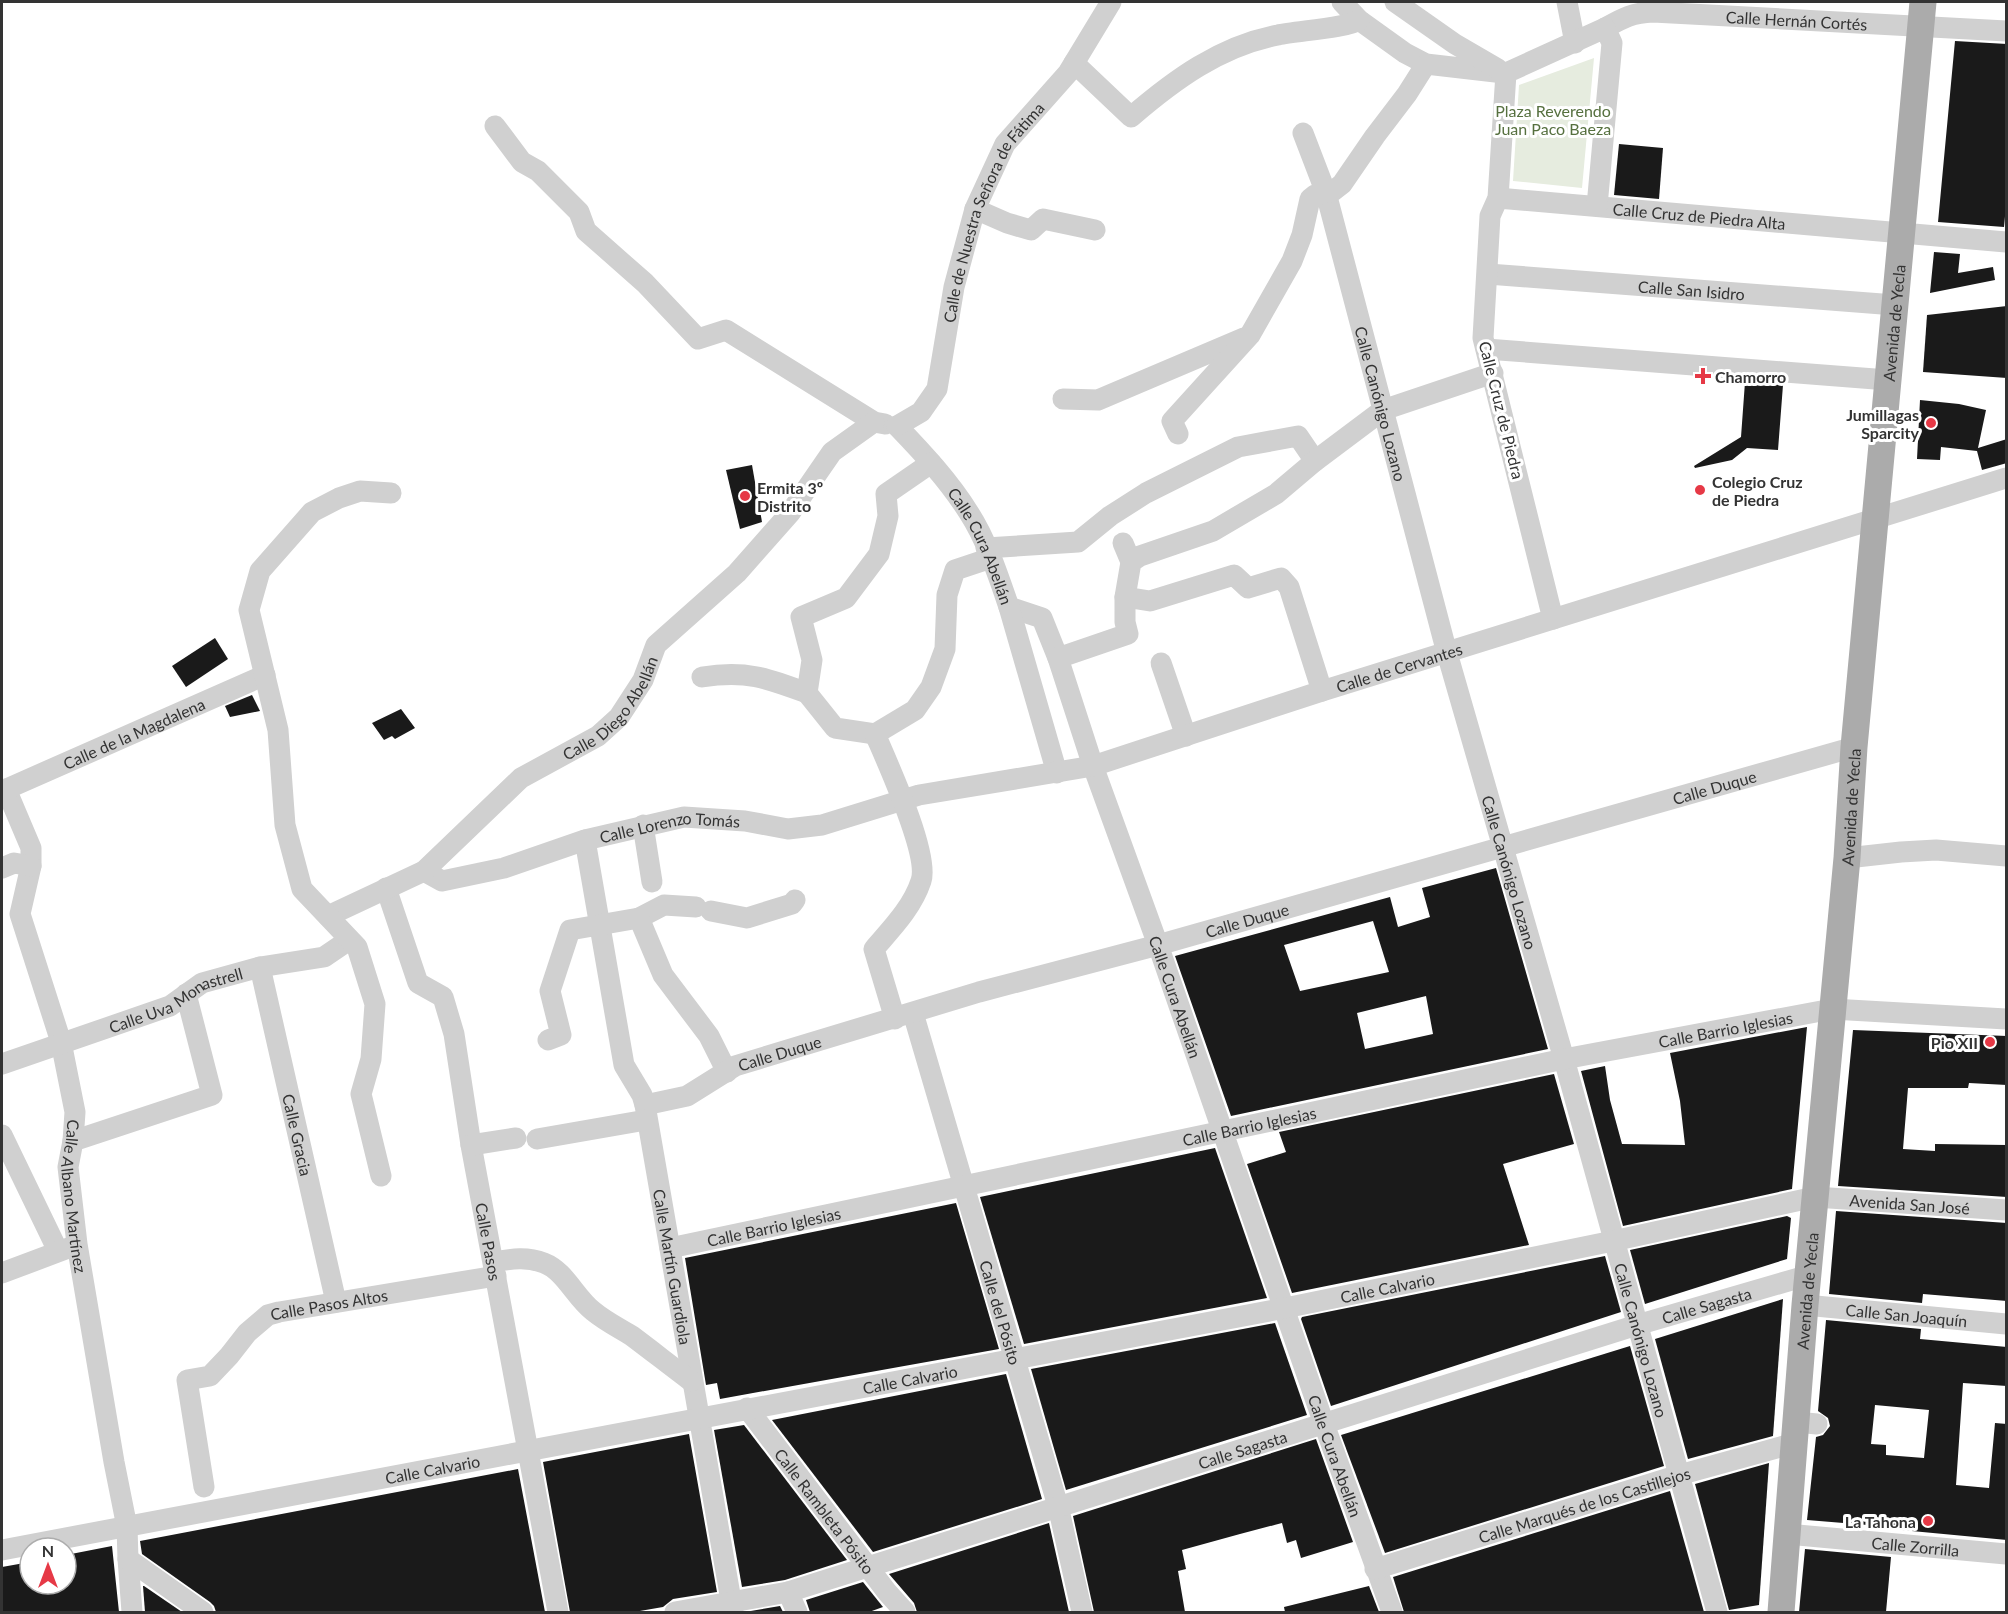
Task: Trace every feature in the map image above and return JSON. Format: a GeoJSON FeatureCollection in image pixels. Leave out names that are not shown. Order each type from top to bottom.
{"type":"FeatureCollection","features":[{"type":"Feature","properties":{"kind":"main road","name":"Avenida de Yecla"},"geometry":{"type":"LineString","coordinates":[[1781,1612],[1787,1534],[1803,1430],[1805,1305],[1847,858],[1854,747],[1921,13]]}},
{"type":"Feature","properties":{"kind":"street","name":"Calle de Nuestra Señora de Fátima"},"geometry":{"type":"LineString","coordinates":[[897,426],[921,412],[937,389],[954,287],[975,209],[1005,144],[1068,73],[1111,2]]}},
{"type":"Feature","properties":{"kind":"street"},"geometry":{"type":"LineString","coordinates":[[1342,2],[1359,20],[1405,53],[1426,64],[1505,73],[1605,28],[1612,43],[1597,206]]}},
{"type":"Feature","properties":{"kind":"street"},"geometry":{"type":"LineString","coordinates":[[1395,2],[1455,44],[1505,73]]}},
{"type":"Feature","properties":{"kind":"street"},"geometry":{"type":"LineString","coordinates":[[1567,2],[1575,43]]}},
{"type":"Feature","properties":{"kind":"street","name":"Calle Hernán Cortés"},"geometry":{"type":"LineString","coordinates":[[1605,28],[1627,15],[1655,7],[1921,13],[2007,31]]}},
{"type":"Feature","properties":{"kind":"street"},"geometry":{"type":"LineString","coordinates":[[1074,63],[1131,117],[1161,91],[1222,53],[1278,35],[1347,25],[1359,20]]}},
{"type":"Feature","properties":{"kind":"street"},"geometry":{"type":"LineString","coordinates":[[1178,434],[1172,422],[1250,335],[1292,261],[1302,235],[1310,199],[1315,195],[1333,191],[1342,184],[1426,64]]}},
{"type":"Feature","properties":{"kind":"street"},"geometry":{"type":"LineString","coordinates":[[1498,198],[1505,73]]}},
{"type":"Feature","properties":{"kind":"street"},"geometry":{"type":"LineString","coordinates":[[495,126],[522,162],[538,171],[579,212],[586,231],[645,283],[698,339],[726,330],[874,422],[897,426]]}},
{"type":"Feature","properties":{"kind":"street","name":"Calle Canónigo Lozano"},"geometry":{"type":"LineString","coordinates":[[1303,133],[1326,193],[1447,653],[1564,1059],[1717,1612]]}},
{"type":"Feature","properties":{"kind":"street","name":"Calle Cruz de Piedra Alta"},"geometry":{"type":"LineString","coordinates":[[1498,198],[2007,242]]}},
{"type":"Feature","properties":{"kind":"street","name":"Calle Cruz de Piedra"},"geometry":{"type":"LineString","coordinates":[[1498,198],[1490,216],[1484,338],[1553,619]]}},
{"type":"Feature","properties":{"kind":"street"},"geometry":{"type":"LineString","coordinates":[[975,209],[1007,223],[1031,230],[1043,219],[1095,230]]}},
{"type":"Feature","properties":{"kind":"street","name":"Calle San Isidro"},"geometry":{"type":"LineString","coordinates":[[1488,274],[1895,305]]}},
{"type":"Feature","properties":{"kind":"street"},"geometry":{"type":"LineString","coordinates":[[1063,399],[1098,400],[1250,335]]}},
{"type":"Feature","properties":{"kind":"street"},"geometry":{"type":"LineString","coordinates":[[1486,349],[1888,380]]}},
{"type":"Feature","properties":{"kind":"street"},"geometry":{"type":"LineString","coordinates":[[1058,658],[1128,634],[1125,622],[1126,552],[1140,556],[1213,531],[1276,494],[1315,461],[1383,410],[1493,374]]}},
{"type":"Feature","properties":{"kind":"street","name":"Calle Diego Abellán"},"geometry":{"type":"LineString","coordinates":[[328,916],[424,871],[521,778],[598,736],[619,717],[643,680],[656,645],[737,573],[790,513],[832,452],[874,422]]}},
{"type":"Feature","properties":{"kind":"street","name":"Calle Cura Abellán"},"geometry":{"type":"LineString","coordinates":[[897,426],[931,463],[969,513],[989,553],[1009,607],[1042,618],[1058,658],[1093,766],[1392,1612]]}},
{"type":"Feature","properties":{"kind":"street"},"geometry":{"type":"LineString","coordinates":[[702,677],[728,673],[768,679],[807,693],[835,728],[875,734],[915,710],[931,687],[945,649],[947,595],[955,570],[989,553],[1078,542],[1110,516],[1146,493],[1238,447],[1298,436],[1315,461]]}},
{"type":"Feature","properties":{"kind":"street"},"geometry":{"type":"LineString","coordinates":[[807,693],[812,660],[801,616],[846,598],[879,554],[888,516],[886,494],[931,463]]}},
{"type":"Feature","properties":{"kind":"street","name":"Calle de Cervantes"},"geometry":{"type":"LineString","coordinates":[[910,798],[1093,766],[1322,691],[2007,478]]}},
{"type":"Feature","properties":{"kind":"street"},"geometry":{"type":"LineString","coordinates":[[381,1176],[361,1094],[371,1059],[375,1004],[357,947],[302,889],[285,825],[278,730],[249,610],[260,571],[312,512],[339,498],[360,491],[391,493]]}},
{"type":"Feature","properties":{"kind":"street"},"geometry":{"type":"LineString","coordinates":[[1125,597],[1150,601],[1234,575],[1248,588],[1281,578],[1289,587],[1322,691]]}},
{"type":"Feature","properties":{"kind":"street"},"geometry":{"type":"LineString","coordinates":[[1009,607],[1057,773]]}},
{"type":"Feature","properties":{"kind":"street"},"geometry":{"type":"LineString","coordinates":[[1161,663],[1186,736]]}},
{"type":"Feature","properties":{"kind":"street","name":"Calle de la Magdalena"},"geometry":{"type":"LineString","coordinates":[[4,790],[265,675]]}},
{"type":"Feature","properties":{"kind":"street"},"geometry":{"type":"LineString","coordinates":[[875,734],[910,798]]}},
{"type":"Feature","properties":{"kind":"street","name":"Calle Duque"},"geometry":{"type":"LineString","coordinates":[[471,1145],[526,1138],[646,1112],[687,1096],[735,1066],[979,993],[1158,945],[1854,747]]}},
{"type":"Feature","properties":{"kind":"street","name":"Calle Albano Martínez"},"geometry":{"type":"LineString","coordinates":[[4,790],[31,848],[31,866],[20,914],[61,1042],[75,1112],[68,1167],[68,1248],[127,1527],[132,1612]]}},
{"type":"Feature","properties":{"kind":"street","name":"Calle Lorenzo Tomás"},"geometry":{"type":"LineString","coordinates":[[424,871],[442,881],[504,868],[585,840],[684,817],[745,821],[788,829],[822,825],[910,798]]}},
{"type":"Feature","properties":{"kind":"street","name":"Calle del Pósito"},"geometry":{"type":"LineString","coordinates":[[910,798],[912,824],[920,856],[922,879],[908,909],[874,949],[904,1016],[964,1187],[1058,1506],[1082,1612]]}},
{"type":"Feature","properties":{"kind":"street"},"geometry":{"type":"LineString","coordinates":[[643,825],[651,901],[663,975],[709,1036],[727,1072]]}},
{"type":"Feature","properties":{"kind":"street","name":"Calle Martín Guardiola"},"geometry":{"type":"LineString","coordinates":[[585,840],[624,1065],[642,1095],[646,1112],[732,1608]]}},
{"type":"Feature","properties":{"kind":"street"},"geometry":{"type":"LineString","coordinates":[[1847,858],[1936,850],[2007,856]]}},
{"type":"Feature","properties":{"kind":"street"},"geometry":{"type":"LineString","coordinates":[[2,868],[14,863],[31,866]]}},
{"type":"Feature","properties":{"kind":"street","name":"Calle Pasos"},"geometry":{"type":"LineString","coordinates":[[386,888],[418,983],[442,997],[454,1034],[471,1145],[558,1612]]}},
{"type":"Feature","properties":{"kind":"street"},"geometry":{"type":"LineString","coordinates":[[548,1040],[561,1035],[550,991],[570,930],[600,926],[651,901],[747,918],[792,904],[795,900]]}},
{"type":"Feature","properties":{"kind":"street","name":"Calle Uva Monastrell"},"geometry":{"type":"LineString","coordinates":[[2,1064],[170,1006],[202,983],[260,967],[324,957],[349,940]]}},
{"type":"Feature","properties":{"kind":"street","name":"Calle Gracia"},"geometry":{"type":"LineString","coordinates":[[260,967],[336,1302]]}},
{"type":"Feature","properties":{"kind":"street"},"geometry":{"type":"LineString","coordinates":[[73,1141],[212,1095],[186,994]]}},
{"type":"Feature","properties":{"kind":"street","name":"Calle Barrio Iglesias"},"geometry":{"type":"LineString","coordinates":[[670,1248],[1564,1059],[1832,1009],[2007,1019]]}},
{"type":"Feature","properties":{"kind":"street"},"geometry":{"type":"LineString","coordinates":[[2,1135],[68,1248],[2,1273]]}},
{"type":"Feature","properties":{"kind":"street","name":"Avenida San José"},"geometry":{"type":"LineString","coordinates":[[1815,1197],[2007,1210]]}},
{"type":"Feature","properties":{"kind":"street","name":"Calle Calvario"},"geometry":{"type":"LineString","coordinates":[[2,1551],[528,1452],[747,1408],[1285,1308],[1815,1197]]}},
{"type":"Feature","properties":{"kind":"street","name":"Calle Pasos Altos"},"geometry":{"type":"LineString","coordinates":[[204,1487],[187,1380],[210,1376],[230,1356],[247,1333],[268,1315],[495,1269],[516,1258],[527,1258],[546,1264],[560,1273],[579,1299],[594,1312],[631,1336],[691,1381]]}},
{"type":"Feature","properties":{"kind":"street","name":"Calle Sagasta"},"geometry":{"type":"LineString","coordinates":[[675,1612],[732,1608],[788,1592],[1637,1325],[1809,1275]]}},
{"type":"Feature","properties":{"kind":"street","name":"Calle San Joaquín"},"geometry":{"type":"LineString","coordinates":[[1805,1305],[2007,1323]]}},
{"type":"Feature","properties":{"kind":"street","name":"Calle Rambleta Pósito"},"geometry":{"type":"LineString","coordinates":[[747,1408],[905,1612]]}},
{"type":"Feature","properties":{"kind":"street","name":"Calle Marqués de los Castillejos"},"geometry":{"type":"LineString","coordinates":[[1375,1569],[1679,1475],[1803,1430]]}},
{"type":"Feature","properties":{"kind":"street","name":"Calle Zorrilla"},"geometry":{"type":"LineString","coordinates":[[1787,1534],[2007,1554]]}},
{"type":"Feature","properties":{"kind":"street"},"geometry":{"type":"LineString","coordinates":[[128,1559],[203,1612]]}},
{"type":"Feature","properties":{"kind":"street"},"geometry":{"type":"LineString","coordinates":[[788,1592],[797,1612]]}},
{"type":"Feature","properties":{"kind":"green space","name":"Plaza Reverendo Juan Paco Baeza"},"geometry":{"type":"Polygon","coordinates":[[[1594,58],[1582,188],[1513,181],[1519,85],[1594,58]]]}},
{"type":"Feature","properties":{"kind":"building"},"geometry":{"type":"Polygon","coordinates":[[[1955,41],[2007,44],[2007,196],[2004,227],[1938,222],[1955,41]]]}},
{"type":"Feature","properties":{"kind":"building"},"geometry":{"type":"Polygon","coordinates":[[[1619,144],[1663,148],[1659,199],[1614,195],[1619,144]]]}},
{"type":"Feature","properties":{"kind":"building"},"geometry":{"type":"Polygon","coordinates":[[[1934,252],[1960,254],[1958,273],[1993,267],[1995,280],[1930,293],[1934,252]]]}},
{"type":"Feature","properties":{"kind":"building"},"geometry":{"type":"Polygon","coordinates":[[[2007,306],[2007,378],[1923,372],[1927,315],[2007,306]]]}},
{"type":"Feature","properties":{"kind":"building"},"geometry":{"type":"Polygon","coordinates":[[[1745,382],[1783,385],[1778,450],[1747,448],[1732,460],[1695,468],[1694,466],[1741,437],[1745,382]]]}},
{"type":"Feature","properties":{"kind":"building"},"geometry":{"type":"Polygon","coordinates":[[[1920,400],[1959,404],[1986,410],[1978,448],[2007,439],[2007,463],[1982,470],[1977,451],[1941,447],[1940,460],[1917,459],[1920,400]]]}},
{"type":"Feature","properties":{"kind":"building","name":"Ermita 3º Distrito"},"geometry":{"type":"Polygon","coordinates":[[[752,465],[762,522],[740,529],[726,470],[752,465]]]}},
{"type":"Feature","properties":{"kind":"building"},"geometry":{"type":"Polygon","coordinates":[[[215,638],[228,659],[186,687],[172,666],[215,638]]]}},
{"type":"Feature","properties":{"kind":"building"},"geometry":{"type":"Polygon","coordinates":[[[252,695],[260,711],[230,717],[225,706],[252,695]]]}},
{"type":"Feature","properties":{"kind":"building"},"geometry":{"type":"Polygon","coordinates":[[[401,709],[415,728],[395,739],[392,736],[384,740],[372,723],[401,709]]]}},
{"type":"Feature","properties":{"kind":"building"},"geometry":{"type":"Polygon","coordinates":[[[1496,868],[1548,1049],[1231,1116],[1175,956],[1390,897],[1398,927],[1430,917],[1422,888],[1496,868]],[[1373,921],[1284,945],[1300,991],[1389,972],[1373,921]],[[1426,996],[1357,1013],[1365,1049],[1433,1034],[1426,996]]]}},
{"type":"Feature","properties":{"kind":"building"},"geometry":{"type":"Polygon","coordinates":[[[1807,1027],[1792,1189],[1623,1226],[1581,1071],[1605,1066],[1610,1100],[1622,1144],[1685,1145],[1680,1101],[1670,1053],[1807,1027]]]}},
{"type":"Feature","properties":{"kind":"building"},"geometry":{"type":"Polygon","coordinates":[[[1853,1030],[2007,1036],[2007,1085],[1969,1083],[1968,1088],[1908,1088],[1903,1149],[1935,1151],[1935,1144],[2007,1145],[2007,1197],[1838,1186],[1853,1030]]]}},
{"type":"Feature","properties":{"kind":"building"},"geometry":{"type":"Polygon","coordinates":[[[1554,1074],[1574,1144],[1503,1164],[1529,1245],[1292,1293],[1247,1164],[1286,1152],[1279,1132],[1554,1074]]]}},
{"type":"Feature","properties":{"kind":"building"},"geometry":{"type":"Polygon","coordinates":[[[1215,1148],[1267,1298],[1024,1344],[980,1197],[1215,1148]]]}},
{"type":"Feature","properties":{"kind":"building"},"geometry":{"type":"Polygon","coordinates":[[[956,1203],[999,1349],[720,1399],[717,1383],[706,1385],[685,1258],[956,1203]]]}},
{"type":"Feature","properties":{"kind":"building"},"geometry":{"type":"Polygon","coordinates":[[[1836,1211],[2007,1223],[2007,1301],[1923,1294],[1922,1303],[1829,1294],[1836,1211]]]}},
{"type":"Feature","properties":{"kind":"building"},"geometry":{"type":"Polygon","coordinates":[[[1787,1216],[1791,1218],[1787,1259],[1645,1304],[1630,1250],[1787,1216]]]}},
{"type":"Feature","properties":{"kind":"building"},"geometry":{"type":"Polygon","coordinates":[[[1605,1256],[1621,1312],[1331,1406],[1302,1317],[1605,1256]]]}},
{"type":"Feature","properties":{"kind":"building"},"geometry":{"type":"Polygon","coordinates":[[[1783,1299],[1773,1436],[1688,1459],[1655,1339],[1783,1299]]]}},
{"type":"Feature","properties":{"kind":"building"},"geometry":{"type":"Polygon","coordinates":[[[1826,1320],[1921,1329],[1920,1339],[2007,1347],[2007,1386],[1963,1383],[1956,1485],[1989,1488],[1995,1423],[2007,1424],[2007,1540],[1807,1520],[1816,1437],[1823,1435],[1830,1426],[1828,1418],[1818,1411],[1826,1320]],[[1875,1405],[1871,1444],[1886,1445],[1886,1455],[1924,1458],[1929,1410],[1875,1405]]]}},
{"type":"Feature","properties":{"kind":"building"},"geometry":{"type":"Polygon","coordinates":[[[1275,1323],[1307,1415],[1066,1490],[1031,1369],[1275,1323]]]}},
{"type":"Feature","properties":{"kind":"building"},"geometry":{"type":"Polygon","coordinates":[[[1630,1346],[1664,1466],[1385,1553],[1341,1435],[1630,1346]]]}},
{"type":"Feature","properties":{"kind":"building"},"geometry":{"type":"Polygon","coordinates":[[[1006,1374],[1042,1499],[873,1552],[772,1420],[1006,1374]]]}},
{"type":"Feature","properties":{"kind":"building"},"geometry":{"type":"Polygon","coordinates":[[[744,1425],[847,1560],[785,1580],[742,1587],[714,1430],[744,1425]]]}},
{"type":"Feature","properties":{"kind":"building"},"geometry":{"type":"Polygon","coordinates":[[[689,1434],[717,1592],[673,1599],[663,1607],[634,1612],[570,1612],[543,1462],[689,1434]]]}},
{"type":"Feature","properties":{"kind":"building"},"geometry":{"type":"Polygon","coordinates":[[[1316,1439],[1353,1542],[1301,1558],[1296,1540],[1287,1543],[1282,1523],[1240,1534],[1182,1550],[1186,1569],[1178,1571],[1185,1612],[1094,1612],[1073,1516],[1316,1439]]]}},
{"type":"Feature","properties":{"kind":"building"},"geometry":{"type":"Polygon","coordinates":[[[1769,1463],[1759,1605],[1729,1610],[1695,1484],[1769,1463]]]}},
{"type":"Feature","properties":{"kind":"building"},"geometry":{"type":"Polygon","coordinates":[[[518,1469],[545,1612],[216,1612],[210,1602],[142,1554],[140,1541],[518,1469]]]}},
{"type":"Feature","properties":{"kind":"building"},"geometry":{"type":"Polygon","coordinates":[[[1670,1491],[1704,1612],[1404,1612],[1393,1577],[1670,1491]]]}},
{"type":"Feature","properties":{"kind":"building"},"geometry":{"type":"Polygon","coordinates":[[[1049,1523],[1069,1612],[917,1612],[914,1603],[889,1574],[1049,1523]]]}},
{"type":"Feature","properties":{"kind":"building"},"geometry":{"type":"Polygon","coordinates":[[[112,1546],[119,1612],[2,1612],[2,1567],[18,1564],[18,1596],[78,1596],[78,1553],[112,1546]]]}},
{"type":"Feature","properties":{"kind":"building"},"geometry":{"type":"Polygon","coordinates":[[[1805,1549],[1891,1557],[1886,1612],[1799,1612],[1805,1549]]]}},
{"type":"Feature","properties":{"kind":"building"},"geometry":{"type":"Polygon","coordinates":[[[863,1582],[883,1607],[869,1612],[810,1612],[806,1600],[863,1582]]]}},
{"type":"Feature","properties":{"kind":"building"},"geometry":{"type":"Polygon","coordinates":[[[144,1586],[182,1612],[145,1612],[144,1586]]]}},
{"type":"Feature","properties":{"kind":"building"},"geometry":{"type":"Polygon","coordinates":[[[1369,1586],[1379,1612],[1285,1612],[1284,1607],[1369,1586]]]}},
{"type":"Feature","properties":{"kind":"building"},"geometry":{"type":"Polygon","coordinates":[[[780,1606],[783,1612],[745,1612],[780,1606]]]}},
{"type":"Feature","properties":{"kind":"place","name":"Chamorro"},"geometry":{"type":"Point","coordinates":[1703,376]}},
{"type":"Feature","properties":{"kind":"place","name":"Jumillagas Sparcity"},"geometry":{"type":"Point","coordinates":[1931,423]}},
{"type":"Feature","properties":{"kind":"place","name":"Colegio Cruz de Piedra"},"geometry":{"type":"Point","coordinates":[1700,490]}},
{"type":"Feature","properties":{"kind":"place","name":"Ermita 3º Distrito"},"geometry":{"type":"Point","coordinates":[745,496]}},
{"type":"Feature","properties":{"kind":"place","name":"Pio XII"},"geometry":{"type":"Point","coordinates":[1990,1042]}},
{"type":"Feature","properties":{"kind":"place","name":"La Tahona"},"geometry":{"type":"Point","coordinates":[1928,1521]}}]}
